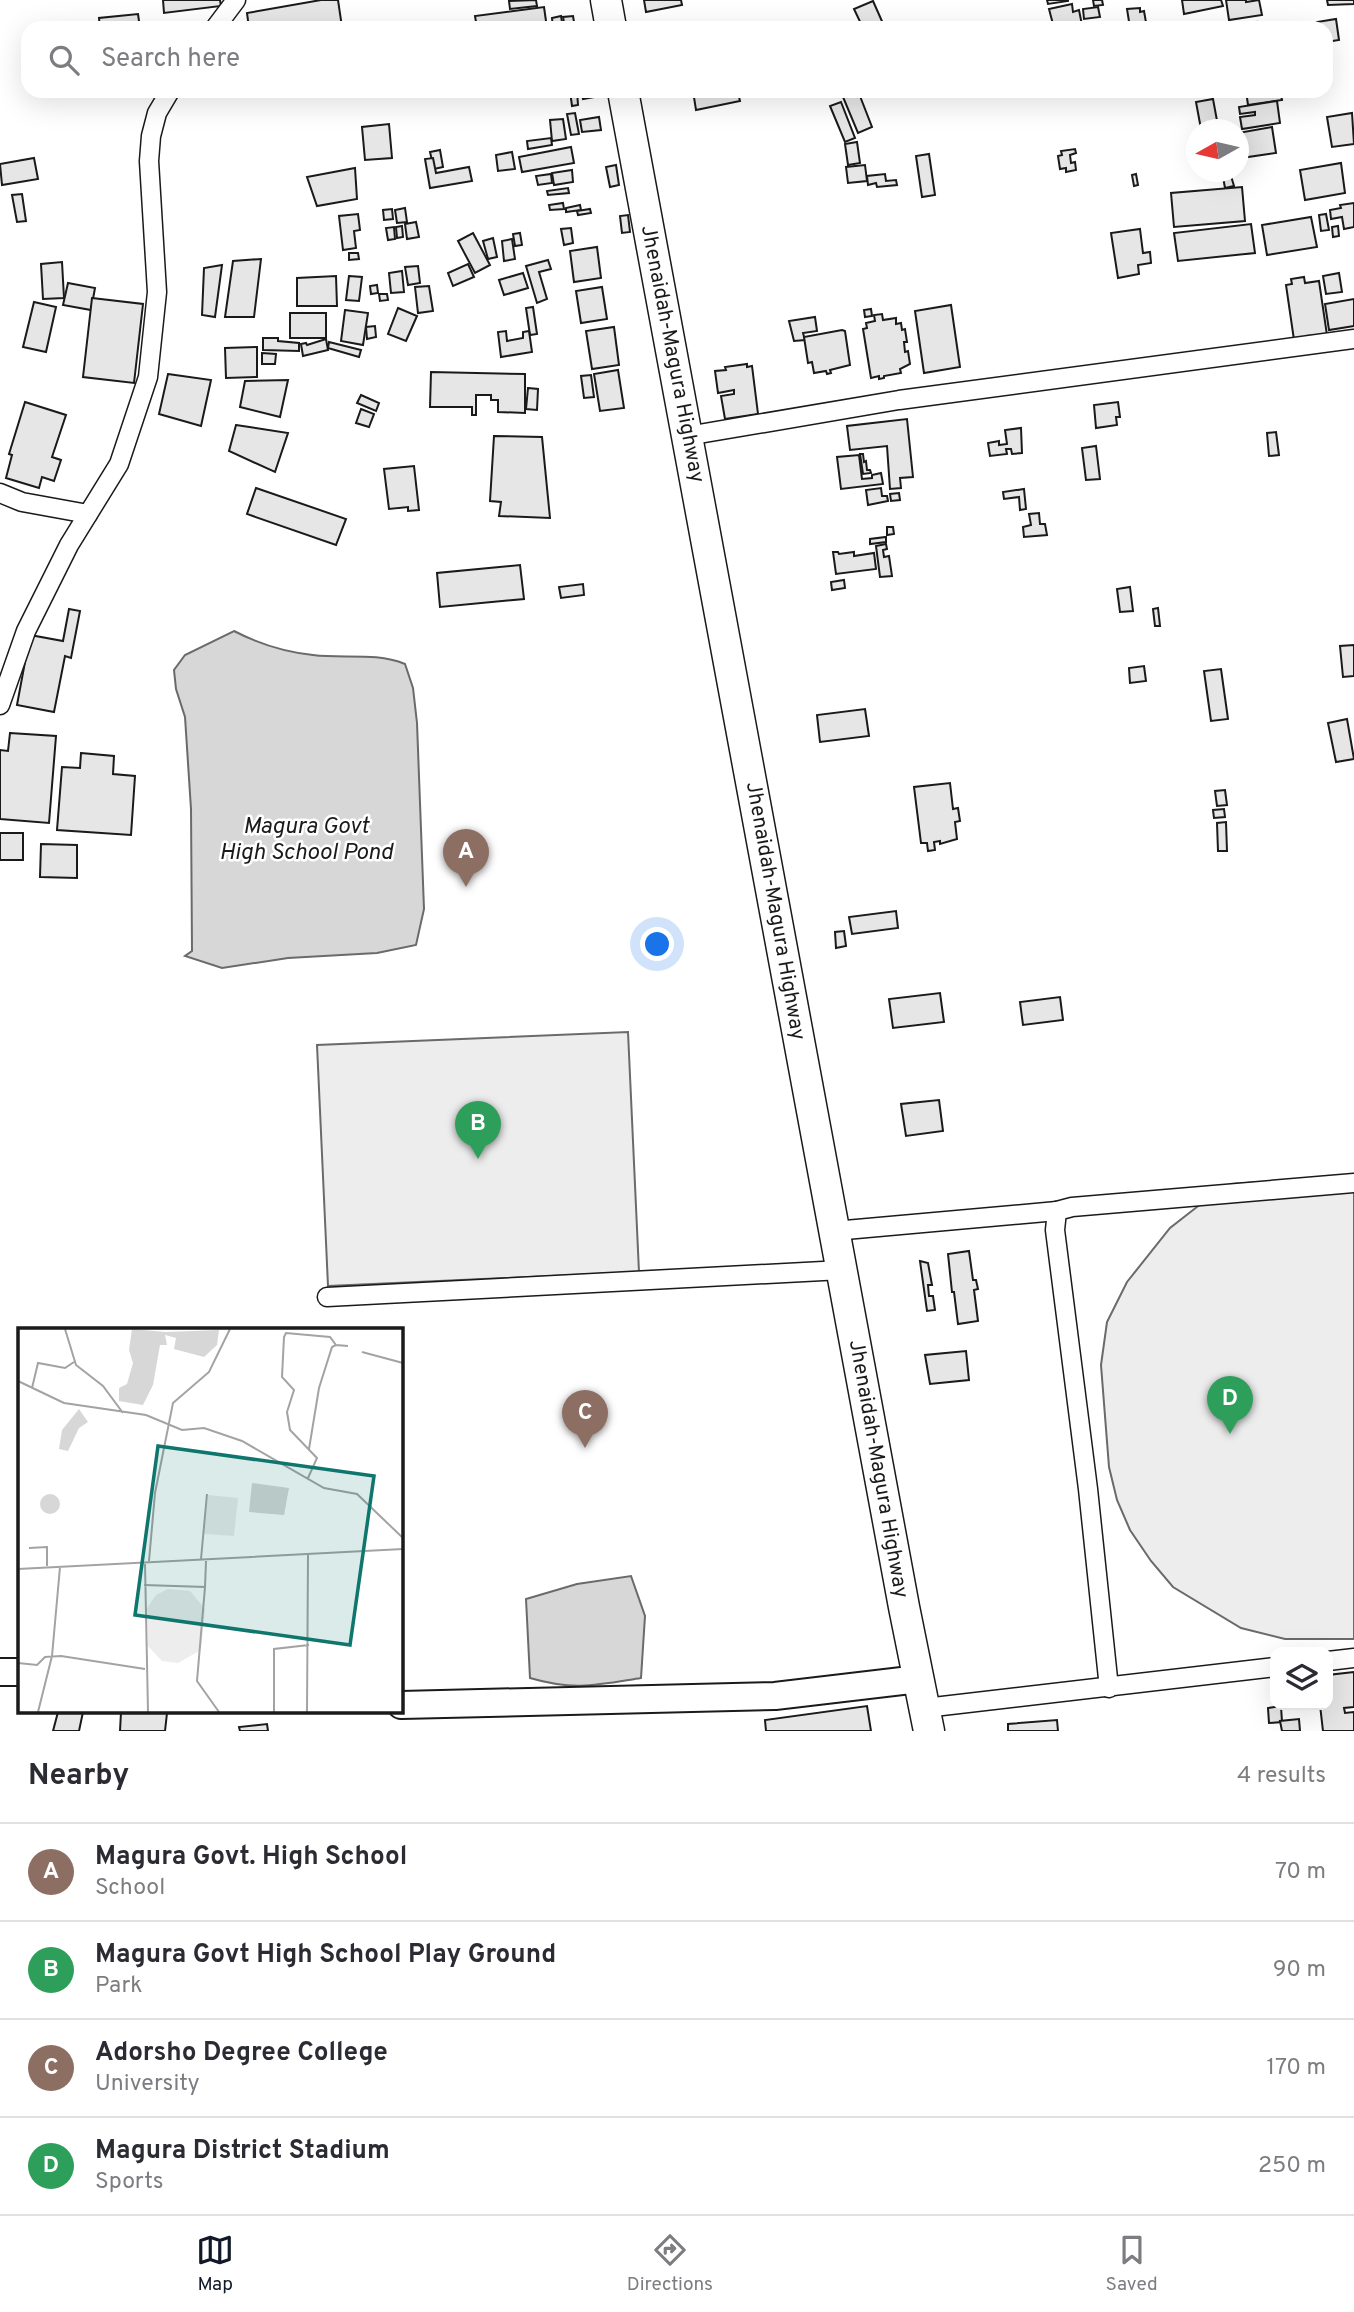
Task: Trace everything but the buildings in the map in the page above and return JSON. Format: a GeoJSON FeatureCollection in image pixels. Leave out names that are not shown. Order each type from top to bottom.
{"type":"FeatureCollection","features":[{"type":"Feature","properties":{"kind":"highway"},"geometry":{"type":"LineString","coordinates":[[606,0],[610,21]]}},
{"type":"Feature","properties":{"kind":"highway","name":"Jhenaidah-Magura Highway"},"geometry":{"type":"LineString","coordinates":[[624,98],[927,1720]]}},
{"type":"Feature","properties":{"kind":"main road"},"geometry":{"type":"LineString","coordinates":[[0,1672],[18,1672]]}},
{"type":"Feature","properties":{"kind":"main road"},"geometry":{"type":"LineString","coordinates":[[402,1705],[775,1696],[919,1679]]}},
{"type":"Feature","properties":{"kind":"street"},"geometry":{"type":"LineString","coordinates":[[220,21],[236,0]]}},
{"type":"Feature","properties":{"kind":"street"},"geometry":{"type":"LineString","coordinates":[[0,705],[26,631],[68,545],[120,464],[148,377],[157,292],[149,161],[151,136],[157,113],[166,98]]}},
{"type":"Feature","properties":{"kind":"street"},"geometry":{"type":"LineString","coordinates":[[687,436],[899,400],[1354,339]]}},
{"type":"Feature","properties":{"kind":"street"},"geometry":{"type":"LineString","coordinates":[[0,493],[22,502],[88,514]]}},
{"type":"Feature","properties":{"kind":"street"},"geometry":{"type":"LineString","coordinates":[[834,1231],[1354,1183]]}},
{"type":"Feature","properties":{"kind":"street"},"geometry":{"type":"LineString","coordinates":[[1056,1211],[1055,1230],[1088,1489],[1109,1688]]}},
{"type":"Feature","properties":{"kind":"street"},"geometry":{"type":"LineString","coordinates":[[327,1297],[842,1270]]}},
{"type":"Feature","properties":{"kind":"street"},"geometry":{"type":"LineString","coordinates":[[1333,1660],[1354,1658]]}},
{"type":"Feature","properties":{"kind":"street"},"geometry":{"type":"LineString","coordinates":[[927,1720],[1109,1688],[1270,1668]]}},
{"type":"Feature","properties":{"kind":"shaded area"},"geometry":{"type":"Polygon","coordinates":[[[628,1032],[639,1272],[328,1286],[317,1045],[628,1032]]]}},
{"type":"Feature","properties":{"kind":"shaded area"},"geometry":{"type":"Polygon","coordinates":[[[1354,1176],[1354,1639],[1285,1639],[1241,1628],[1173,1587],[1130,1530],[1117,1500],[1109,1467],[1101,1365],[1107,1322],[1127,1282],[1170,1228],[1231,1184],[1354,1176]]]}},
{"type":"Feature","properties":{"kind":"water","name":"Magura Govt High School Pond"},"geometry":{"type":"Polygon","coordinates":[[[234,631],[263,644],[292,652],[382,658],[405,664],[413,688],[417,723],[424,909],[416,945],[377,953],[288,958],[222,968],[185,956],[192,951],[191,809],[185,717],[176,689],[174,670],[185,655],[234,631]]]}},
{"type":"Feature","properties":{"kind":"water"},"geometry":{"type":"Polygon","coordinates":[[[631,1576],[645,1616],[641,1678],[573,1686],[530,1678],[526,1599],[577,1584],[631,1576]]]}},
{"type":"Feature","properties":{"kind":"place","name":"Magura Govt. High School"},"geometry":{"type":"Point","coordinates":[466,887]}},
{"type":"Feature","properties":{"kind":"place","name":"Magura Govt High School Play Ground"},"geometry":{"type":"Point","coordinates":[478,1159]}},
{"type":"Feature","properties":{"kind":"place","name":"Magura District Stadium"},"geometry":{"type":"Point","coordinates":[1230,1434]}},
{"type":"Feature","properties":{"kind":"place","name":"Adorsho Degree College"},"geometry":{"type":"Point","coordinates":[585,1448]}}]}
